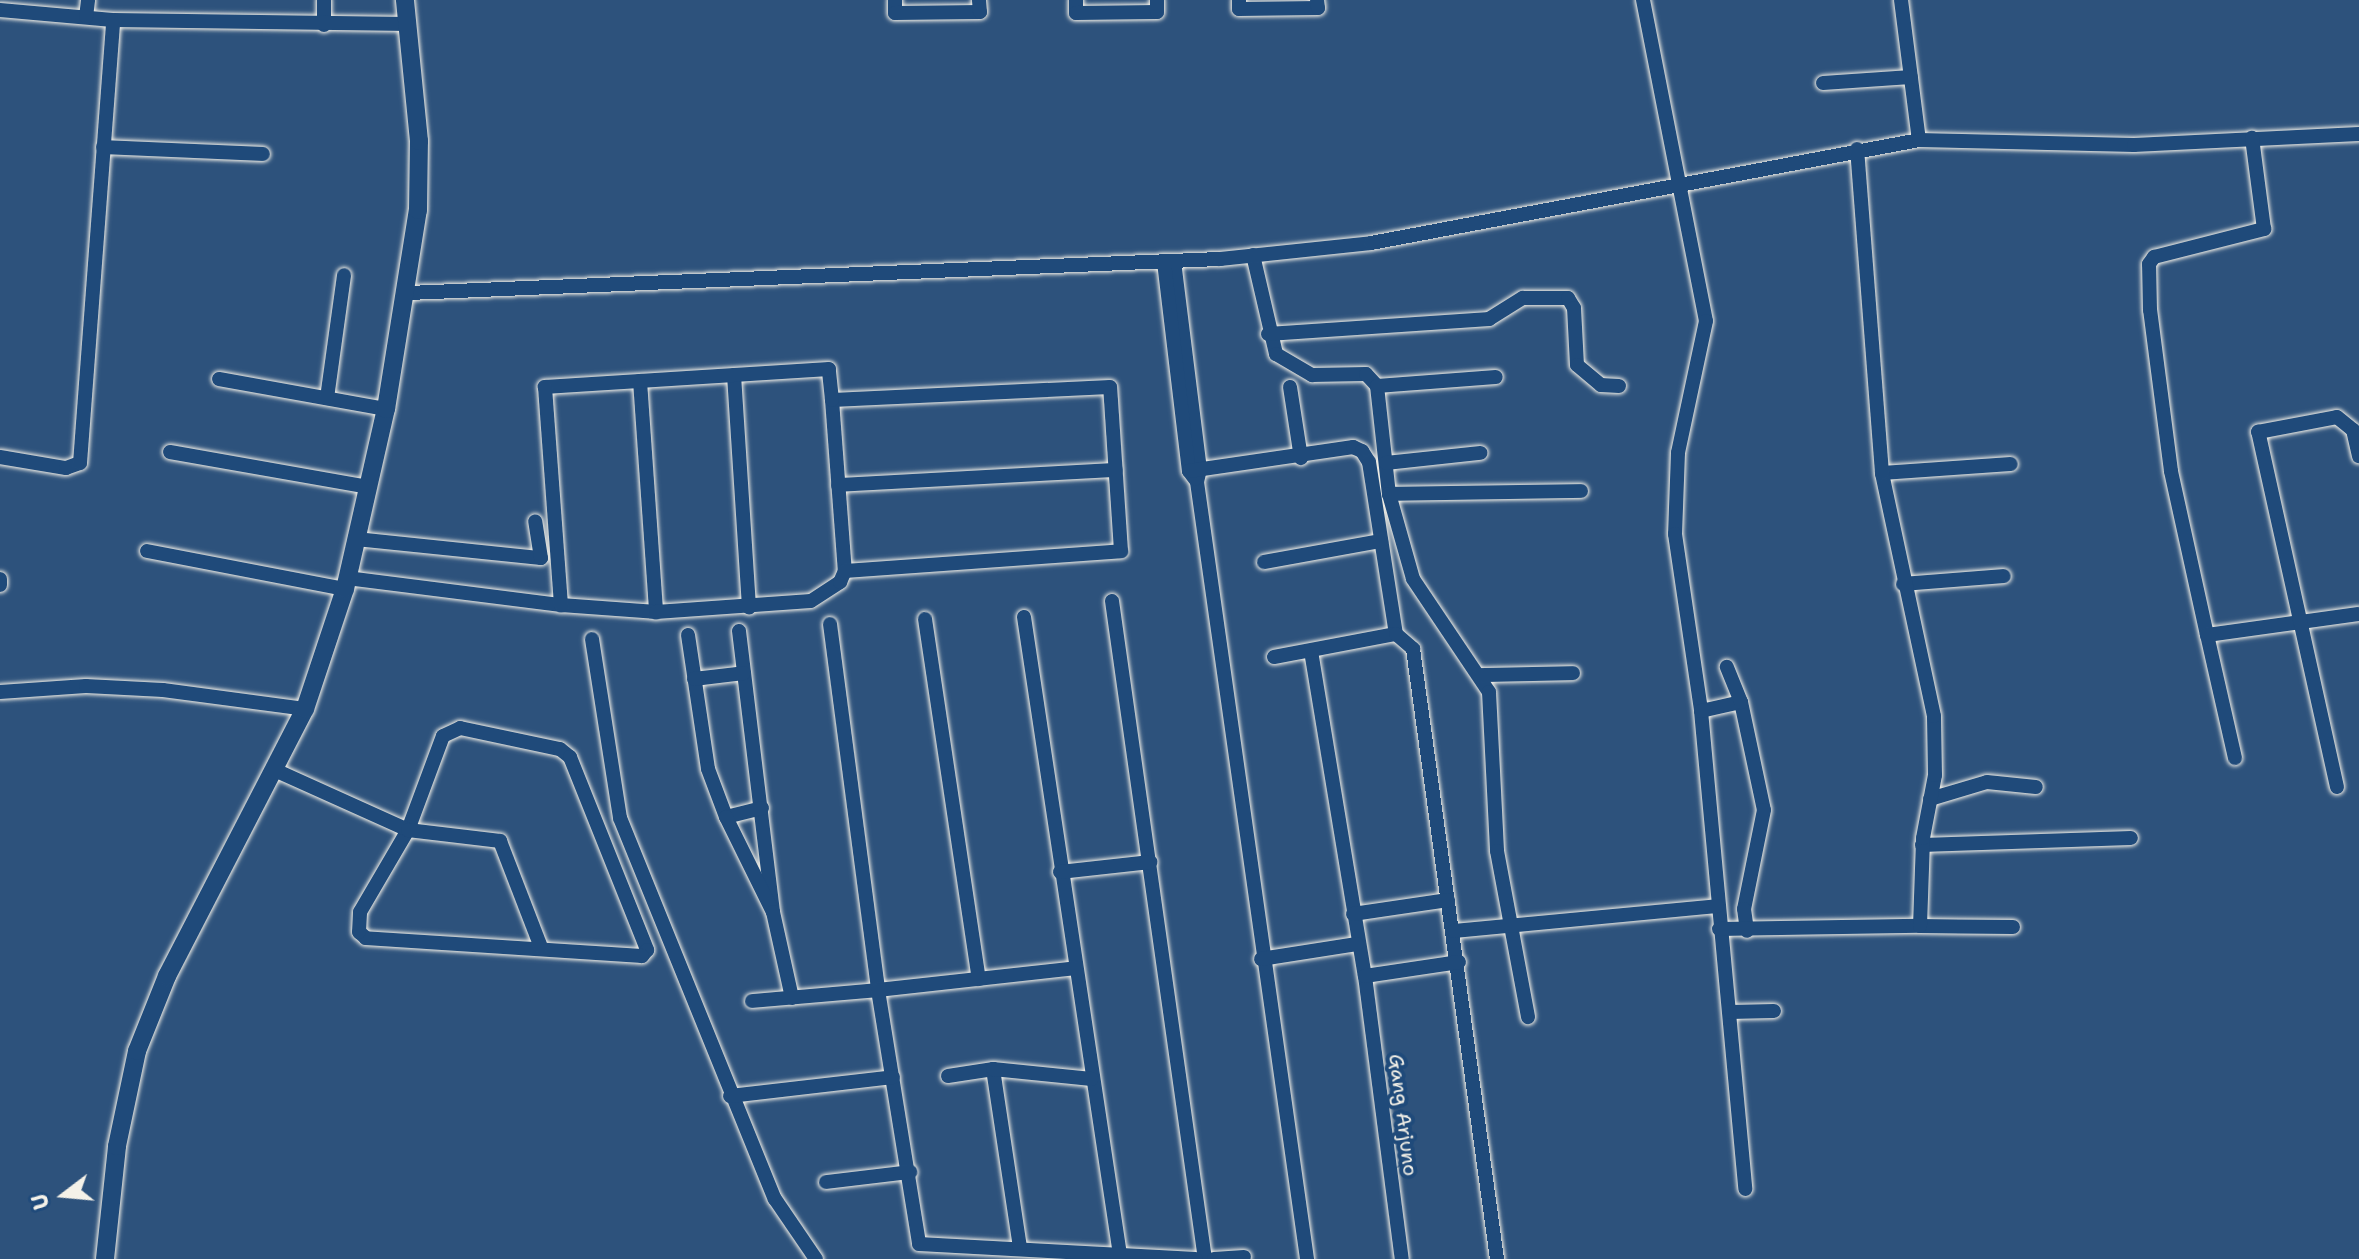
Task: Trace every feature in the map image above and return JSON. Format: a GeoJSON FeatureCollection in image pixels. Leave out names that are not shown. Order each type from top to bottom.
{"type":"FeatureCollection","features":[{"type":"Feature","properties":{"kind":"street"},"geometry":{"type":"LineString","coordinates":[[86,17],[88,0]]}},
{"type":"Feature","properties":{"kind":"street"},"geometry":{"type":"LineString","coordinates":[[324,0],[324,25]]}},
{"type":"Feature","properties":{"kind":"street"},"geometry":{"type":"LineString","coordinates":[[105,1259],[124,1102],[137,1051],[167,976],[286,776],[346,583],[386,409],[408,293],[419,141],[405,0]]}},
{"type":"Feature","properties":{"kind":"street"},"geometry":{"type":"LineString","coordinates":[[895,0],[895,13],[980,12],[979,0]]}},
{"type":"Feature","properties":{"kind":"street"},"geometry":{"type":"LineString","coordinates":[[1076,0],[1076,13],[1157,12],[1157,0]]}},
{"type":"Feature","properties":{"kind":"street"},"geometry":{"type":"LineString","coordinates":[[1239,0],[1239,9],[1318,8],[1317,0]]}},
{"type":"Feature","properties":{"kind":"street"},"geometry":{"type":"LineString","coordinates":[[1643,0],[1682,185],[1706,321],[1678,453],[1675,534],[1701,711],[1717,906],[1734,930]]}},
{"type":"Feature","properties":{"kind":"street"},"geometry":{"type":"LineString","coordinates":[[1901,0],[1919,140]]}},
{"type":"Feature","properties":{"kind":"street"},"geometry":{"type":"LineString","coordinates":[[0,10],[113,20],[408,24]]}},
{"type":"Feature","properties":{"kind":"street"},"geometry":{"type":"LineString","coordinates":[[0,457],[66,468],[80,463],[108,147],[113,20]]}},
{"type":"Feature","properties":{"kind":"street"},"geometry":{"type":"LineString","coordinates":[[1823,83],[1911,77]]}},
{"type":"Feature","properties":{"kind":"street"},"geometry":{"type":"LineString","coordinates":[[408,293],[1169,262],[1371,243],[1706,182],[1857,149],[1919,140],[2134,145],[2359,134]]}},
{"type":"Feature","properties":{"kind":"street"},"geometry":{"type":"LineString","coordinates":[[2235,758],[2171,471],[2150,310],[2149,264],[2154,257],[2264,229],[2252,138]]}},
{"type":"Feature","properties":{"kind":"street"},"geometry":{"type":"LineString","coordinates":[[108,147],[263,154]]}},
{"type":"Feature","properties":{"kind":"street"},"geometry":{"type":"LineString","coordinates":[[1857,149],[1882,473],[1903,584],[1934,716],[1930,799],[1922,845],[1920,926]]}},
{"type":"Feature","properties":{"kind":"street"},"geometry":{"type":"LineString","coordinates":[[1253,255],[1268,334],[1276,354],[1294,368],[1325,377],[1366,374],[1377,386],[1389,494],[1413,579],[1481,675],[1490,702],[1491,790],[1528,1017]]}},
{"type":"Feature","properties":{"kind":"street"},"geometry":{"type":"LineString","coordinates":[[1169,262],[1261,959],[1307,1259]]}},
{"type":"Feature","properties":{"kind":"street"},"geometry":{"type":"LineString","coordinates":[[327,398],[344,275]]}},
{"type":"Feature","properties":{"kind":"street"},"geometry":{"type":"LineString","coordinates":[[1268,334],[1489,319],[1523,298],[1568,298],[1574,308],[1577,365],[1601,385],[1619,386]]}},
{"type":"Feature","properties":{"kind":"street"},"geometry":{"type":"LineString","coordinates":[[147,551],[346,583],[561,605],[656,612],[749,608],[811,601],[840,582],[845,571],[829,369],[545,387],[561,605]]}},
{"type":"Feature","properties":{"kind":"street"},"geometry":{"type":"LineString","coordinates":[[734,375],[749,608]]}},
{"type":"Feature","properties":{"kind":"street"},"geometry":{"type":"LineString","coordinates":[[1377,386],[1496,377]]}},
{"type":"Feature","properties":{"kind":"street"},"geometry":{"type":"LineString","coordinates":[[219,379],[386,409]]}},
{"type":"Feature","properties":{"kind":"street"},"geometry":{"type":"LineString","coordinates":[[640,381],[656,612]]}},
{"type":"Feature","properties":{"kind":"street"},"geometry":{"type":"LineString","coordinates":[[832,400],[1110,387],[1121,551],[845,571]]}},
{"type":"Feature","properties":{"kind":"street"},"geometry":{"type":"LineString","coordinates":[[1290,387],[1301,458]]}},
{"type":"Feature","properties":{"kind":"street"},"geometry":{"type":"LineString","coordinates":[[2337,787],[2298,623],[2258,432],[2337,417],[2353,430],[2359,456]]}},
{"type":"Feature","properties":{"kind":"street"},"geometry":{"type":"LineString","coordinates":[[1196,474],[1353,447],[1362,451],[1369,462],[1396,634],[1413,649],[1417,660],[1497,1259]]}},
{"type":"Feature","properties":{"kind":"street"},"geometry":{"type":"LineString","coordinates":[[170,452],[368,487]]}},
{"type":"Feature","properties":{"kind":"street"},"geometry":{"type":"LineString","coordinates":[[1386,463],[1480,453]]}},
{"type":"Feature","properties":{"kind":"street"},"geometry":{"type":"LineString","coordinates":[[1882,473],[2011,464]]}},
{"type":"Feature","properties":{"kind":"street"},"geometry":{"type":"LineString","coordinates":[[838,485],[1116,470]]}},
{"type":"Feature","properties":{"kind":"street"},"geometry":{"type":"LineString","coordinates":[[1389,494],[1581,491]]}},
{"type":"Feature","properties":{"kind":"street"},"geometry":{"type":"LineString","coordinates":[[356,539],[541,558],[535,521]]}},
{"type":"Feature","properties":{"kind":"street"},"geometry":{"type":"LineString","coordinates":[[1264,562],[1381,541]]}},
{"type":"Feature","properties":{"kind":"street"},"geometry":{"type":"LineString","coordinates":[[1903,584],[2004,576]]}},
{"type":"Feature","properties":{"kind":"street"},"geometry":{"type":"LineString","coordinates":[[1112,601],[1205,1259]]}},
{"type":"Feature","properties":{"kind":"street"},"geometry":{"type":"LineString","coordinates":[[2207,635],[2359,614]]}},
{"type":"Feature","properties":{"kind":"street"},"geometry":{"type":"LineString","coordinates":[[1024,617],[1091,1079],[1120,1255]]}},
{"type":"Feature","properties":{"kind":"street"},"geometry":{"type":"LineString","coordinates":[[925,619],[979,979]]}},
{"type":"Feature","properties":{"kind":"street"},"geometry":{"type":"LineString","coordinates":[[830,624],[878,990],[910,1172],[920,1251],[1020,1248],[1196,1259]]}},
{"type":"Feature","properties":{"kind":"street"},"geometry":{"type":"LineString","coordinates":[[739,631],[773,912],[792,998]]}},
{"type":"Feature","properties":{"kind":"street"},"geometry":{"type":"LineString","coordinates":[[1274,657],[1396,634]]}},
{"type":"Feature","properties":{"kind":"street"},"geometry":{"type":"LineString","coordinates":[[688,635],[708,769],[726,817],[773,912]]}},
{"type":"Feature","properties":{"kind":"street"},"geometry":{"type":"LineString","coordinates":[[592,639],[620,818],[730,1096],[775,1199],[816,1259]]}},
{"type":"Feature","properties":{"kind":"street","name":"Gang Arjuno"},"geometry":{"type":"LineString","coordinates":[[1311,651],[1357,944],[1365,976],[1402,1259]]}},
{"type":"Feature","properties":{"kind":"street"},"geometry":{"type":"LineString","coordinates":[[1727,667],[1764,810],[1744,909],[1734,930],[1730,1012],[1745,1189]]}},
{"type":"Feature","properties":{"kind":"street"},"geometry":{"type":"LineString","coordinates":[[694,679],[744,673]]}},
{"type":"Feature","properties":{"kind":"street"},"geometry":{"type":"LineString","coordinates":[[1481,675],[1573,673]]}},
{"type":"Feature","properties":{"kind":"street"},"geometry":{"type":"LineString","coordinates":[[0,692],[86,686],[163,690],[305,709]]}},
{"type":"Feature","properties":{"kind":"street"},"geometry":{"type":"LineString","coordinates":[[1701,711],[1734,703]]}},
{"type":"Feature","properties":{"kind":"street"},"geometry":{"type":"LineString","coordinates":[[460,728],[565,752],[647,950],[636,957],[541,947],[366,938],[359,932],[360,912],[408,830],[450,731],[460,728]]}},
{"type":"Feature","properties":{"kind":"street"},"geometry":{"type":"LineString","coordinates":[[286,776],[408,830],[493,838],[505,845],[541,947]]}},
{"type":"Feature","properties":{"kind":"street"},"geometry":{"type":"LineString","coordinates":[[1930,799],[1987,782],[2036,787]]}},
{"type":"Feature","properties":{"kind":"street"},"geometry":{"type":"LineString","coordinates":[[726,817],[762,808]]}},
{"type":"Feature","properties":{"kind":"street"},"geometry":{"type":"LineString","coordinates":[[1922,845],[2131,838]]}},
{"type":"Feature","properties":{"kind":"street"},"geometry":{"type":"LineString","coordinates":[[1060,872],[1150,862]]}},
{"type":"Feature","properties":{"kind":"street"},"geometry":{"type":"LineString","coordinates":[[1353,914],[1448,900]]}},
{"type":"Feature","properties":{"kind":"street"},"geometry":{"type":"LineString","coordinates":[[1454,931],[1511,922],[1717,906]]}},
{"type":"Feature","properties":{"kind":"street"},"geometry":{"type":"LineString","coordinates":[[1734,930],[2013,927]]}},
{"type":"Feature","properties":{"kind":"street"},"geometry":{"type":"LineString","coordinates":[[1261,959],[1357,944]]}},
{"type":"Feature","properties":{"kind":"street"},"geometry":{"type":"LineString","coordinates":[[1365,976],[1459,962]]}},
{"type":"Feature","properties":{"kind":"street"},"geometry":{"type":"LineString","coordinates":[[752,1001],[1076,968]]}},
{"type":"Feature","properties":{"kind":"street"},"geometry":{"type":"LineString","coordinates":[[1730,1012],[1771,1012]]}},
{"type":"Feature","properties":{"kind":"street"},"geometry":{"type":"LineString","coordinates":[[948,1076],[993,1069],[1091,1079]]}},
{"type":"Feature","properties":{"kind":"street"},"geometry":{"type":"LineString","coordinates":[[993,1069],[1020,1248]]}},
{"type":"Feature","properties":{"kind":"street"},"geometry":{"type":"LineString","coordinates":[[730,1096],[893,1077]]}},
{"type":"Feature","properties":{"kind":"street"},"geometry":{"type":"LineString","coordinates":[[826,1182],[910,1172]]}},
{"type":"Feature","properties":{"kind":"street"},"geometry":{"type":"LineString","coordinates":[[1214,1259],[1244,1257]]}}]}
